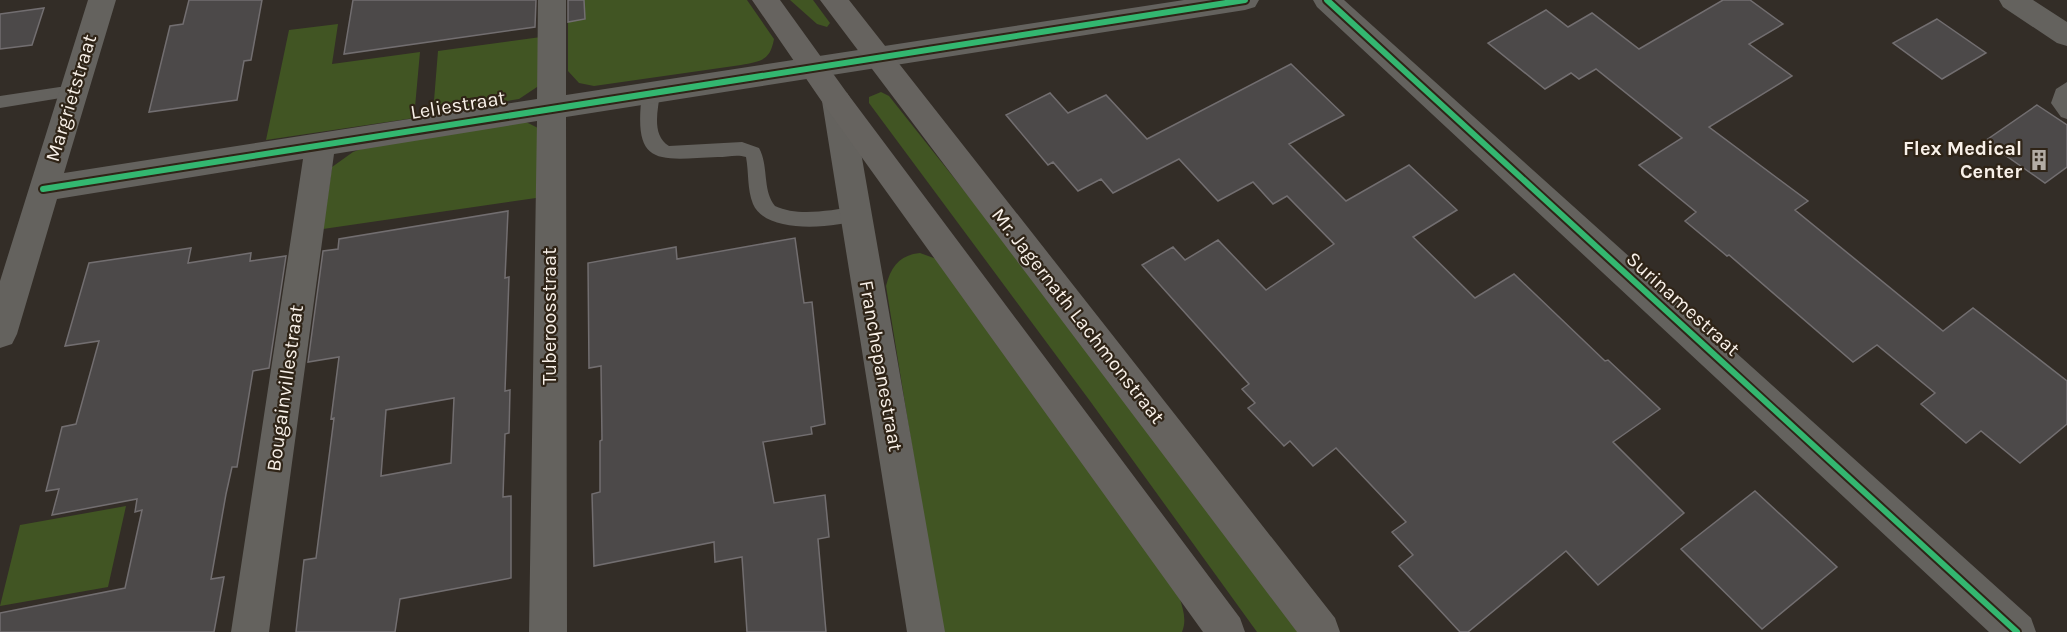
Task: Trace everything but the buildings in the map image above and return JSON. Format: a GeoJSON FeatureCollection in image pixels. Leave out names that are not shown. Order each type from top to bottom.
{"type":"FeatureCollection","features":[{"type":"Feature","properties":{"kind":"main road"},"geometry":{"type":"LineString","coordinates":[[766,0],[837,101],[1226,632]]}},
{"type":"Feature","properties":{"kind":"main road","name":"Mr. Jagernath Lachmonstraat"},"geometry":{"type":"LineString","coordinates":[[834,0],[1321,632]]}},
{"type":"Feature","properties":{"kind":"street","name":"Margrietstraat"},"geometry":{"type":"LineString","coordinates":[[0,334],[102,0]]}},
{"type":"Feature","properties":{"kind":"street","name":"Tuberoosstraat"},"geometry":{"type":"LineString","coordinates":[[548,632],[552,0]]}},
{"type":"Feature","properties":{"kind":"street","name":"Leliestraat"},"geometry":{"type":"LineString","coordinates":[[43,189],[1245,0]]}},
{"type":"Feature","properties":{"kind":"street","name":"Surinamestraat"},"geometry":{"type":"LineString","coordinates":[[1327,0],[2017,632]]}},
{"type":"Feature","properties":{"kind":"street"},"geometry":{"type":"LineString","coordinates":[[2013,0],[2067,36]]}},
{"type":"Feature","properties":{"kind":"street","name":"Franchepanestraat"},"geometry":{"type":"LineString","coordinates":[[837,101],[926,632]]}},
{"type":"Feature","properties":{"kind":"street","name":"Bougainvillestraat"},"geometry":{"type":"LineString","coordinates":[[250,632],[320,144]]}},
{"type":"Feature","properties":{"kind":"lane"},"geometry":{"type":"LineString","coordinates":[[2067,88],[2062,93],[2060,103],[2067,112]]}},
{"type":"Feature","properties":{"kind":"lane"},"geometry":{"type":"LineString","coordinates":[[0,102],[73,91]]}},
{"type":"Feature","properties":{"kind":"lane"},"geometry":{"type":"LineString","coordinates":[[651,93],[648,131],[651,142],[657,149],[666,153],[742,149],[753,153],[757,161],[762,205],[770,213],[788,219],[855,214]]}},
{"type":"Feature","properties":{"kind":"green space"},"geometry":{"type":"Polygon","coordinates":[[[568,0],[747,0],[774,39],[767,56],[754,62],[594,86],[579,83],[568,71],[568,0]]]}},
{"type":"Feature","properties":{"kind":"green space"},"geometry":{"type":"Polygon","coordinates":[[[790,0],[813,0],[830,23],[827,27],[817,24],[790,0]]]}},
{"type":"Feature","properties":{"kind":"green space"},"geometry":{"type":"Polygon","coordinates":[[[338,24],[332,64],[420,52],[414,118],[266,140],[289,30],[338,24]]]}},
{"type":"Feature","properties":{"kind":"green space"},"geometry":{"type":"Polygon","coordinates":[[[541,37],[540,85],[519,99],[433,113],[438,51],[541,37]]]}},
{"type":"Feature","properties":{"kind":"green space"},"geometry":{"type":"Polygon","coordinates":[[[881,92],[889,96],[1001,237],[1302,632],[1257,632],[1090,401],[869,103],[869,97],[881,92]]]}},
{"type":"Feature","properties":{"kind":"green space"},"geometry":{"type":"Polygon","coordinates":[[[526,122],[542,130],[543,197],[323,229],[332,167],[353,152],[369,146],[526,122]]]}},
{"type":"Feature","properties":{"kind":"green space"},"geometry":{"type":"Polygon","coordinates":[[[920,253],[942,261],[1179,596],[1184,619],[1182,632],[942,632],[886,286],[897,263],[907,256],[920,253]]]}},
{"type":"Feature","properties":{"kind":"green space"},"geometry":{"type":"Polygon","coordinates":[[[126,506],[108,587],[0,606],[20,525],[126,506]]]}},
{"type":"Feature","properties":{"kind":"cycle path"},"geometry":{"type":"LineString","coordinates":[[43,189],[1245,0]]}},
{"type":"Feature","properties":{"kind":"cycle path"},"geometry":{"type":"LineString","coordinates":[[1327,0],[2017,632]]}},
{"type":"Feature","properties":{"kind":"place","name":"Flex Medical Center"},"geometry":{"type":"Point","coordinates":[2039,160]}}]}
